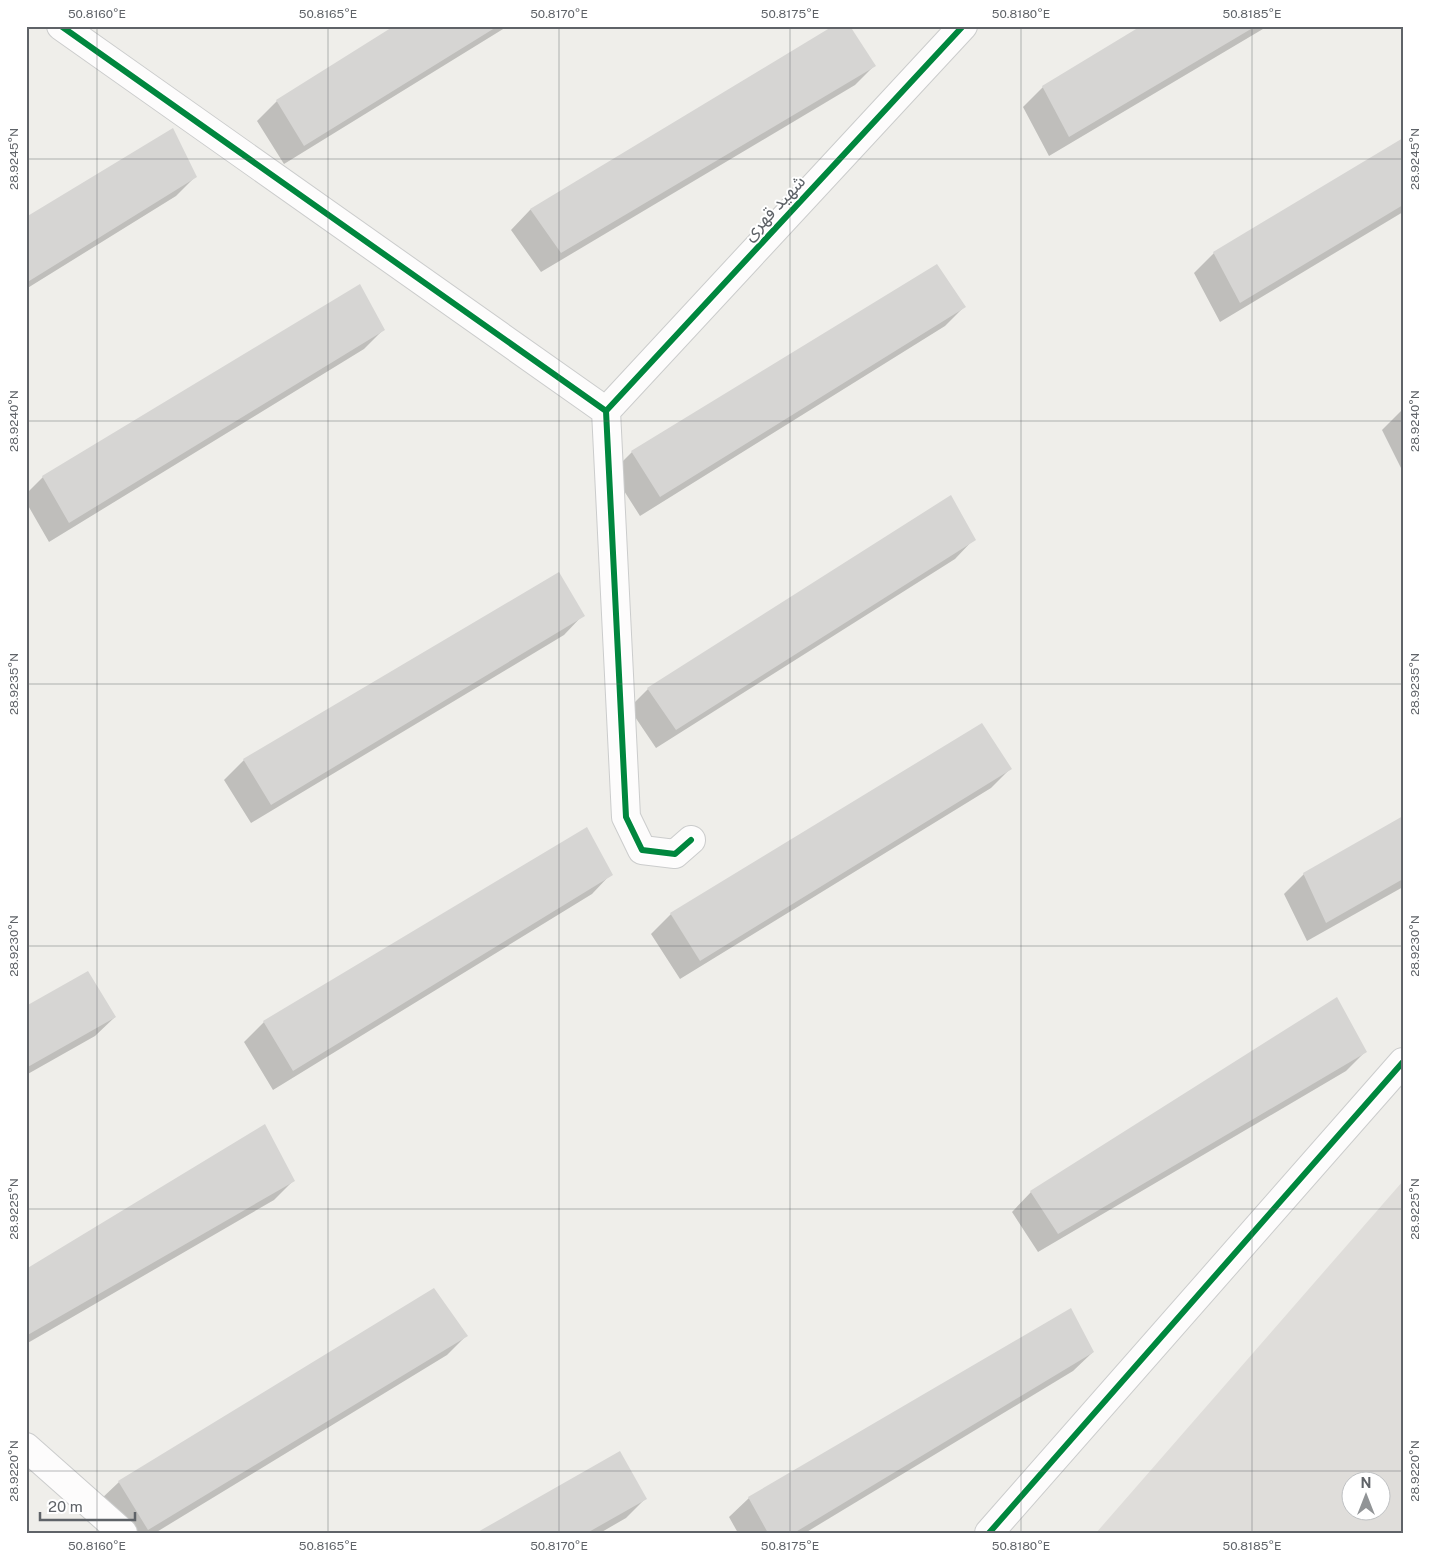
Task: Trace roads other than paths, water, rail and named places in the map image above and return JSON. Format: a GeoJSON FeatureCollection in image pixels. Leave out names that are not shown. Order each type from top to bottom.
{"type":"FeatureCollection","features":[{"type":"Feature","properties":{"kind":"street"},"geometry":{"type":"LineString","coordinates":[[61,26],[606,411],[626,817],[642,850],[675,854],[691,840]]}},
{"type":"Feature","properties":{"kind":"street","name":"شهید قهری"},"geometry":{"type":"LineString","coordinates":[[606,411],[963,26]]}},
{"type":"Feature","properties":{"kind":"street"},"geometry":{"type":"LineString","coordinates":[[988,1533],[1403,1062]]}},
{"type":"Feature","properties":{"kind":"street"},"geometry":{"type":"LineString","coordinates":[[26,1446],[123,1533]]}}]}
